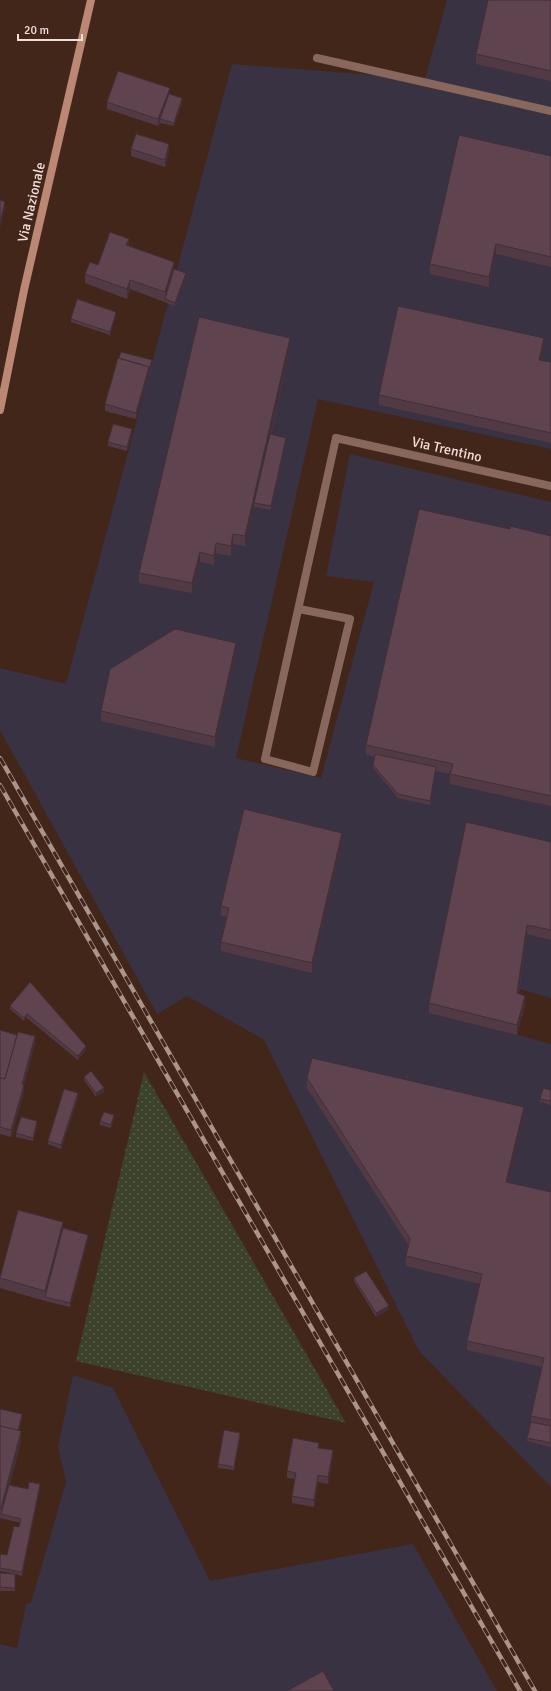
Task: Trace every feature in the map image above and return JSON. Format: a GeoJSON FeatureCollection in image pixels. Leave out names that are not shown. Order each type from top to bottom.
{"type":"FeatureCollection","features":[{"type":"Feature","properties":{"kind":"street","name":"Via Nazionale"},"geometry":{"type":"LineString","coordinates":[[0,410],[24,290],[91,0]]}},
{"type":"Feature","properties":{"kind":"street"},"geometry":{"type":"LineString","coordinates":[[317,58],[551,111]]}},
{"type":"Feature","properties":{"kind":"street","name":"Via Trentino"},"geometry":{"type":"LineString","coordinates":[[299,609],[336,438],[551,486]]}},
{"type":"Feature","properties":{"kind":"street"},"geometry":{"type":"LineString","coordinates":[[299,609],[350,619],[313,772],[266,760],[299,609]]}},
{"type":"Feature","properties":{"kind":"shaded area"},"geometry":{"type":"Polygon","coordinates":[[[447,0],[551,0],[551,449],[318,399],[236,758],[321,778],[374,582],[326,576],[350,454],[551,502],[551,998],[502,984],[493,1028],[551,1044],[551,1487],[419,1351],[264,1040],[187,996],[157,1014],[0,730],[0,668],[66,684],[232,64],[425,79],[447,0]]]}},
{"type":"Feature","properties":{"kind":"shaded area"},"geometry":{"type":"Polygon","coordinates":[[[73,1375],[113,1388],[210,1581],[413,1544],[497,1691],[0,1691],[0,1644],[17,1648],[26,1604],[31,1603],[66,1482],[58,1447],[73,1375]]]}},
{"type":"Feature","properties":{"kind":"green space"},"geometry":{"type":"Polygon","coordinates":[[[144,1072],[346,1423],[76,1361],[144,1072]]]}},
{"type":"Feature","properties":{"kind":"building"},"geometry":{"type":"Polygon","coordinates":[[[488,0],[551,0],[551,71],[476,54],[488,0]]]}},
{"type":"Feature","properties":{"kind":"building"},"geometry":{"type":"Polygon","coordinates":[[[118,71],[170,88],[158,119],[107,102],[118,71]]]}},
{"type":"Feature","properties":{"kind":"building"},"geometry":{"type":"Polygon","coordinates":[[[169,94],[182,98],[174,123],[160,119],[169,94]]]}},
{"type":"Feature","properties":{"kind":"building"},"geometry":{"type":"Polygon","coordinates":[[[136,134],[169,144],[165,160],[131,149],[136,134]]]}},
{"type":"Feature","properties":{"kind":"building"},"geometry":{"type":"Polygon","coordinates":[[[459,135],[551,156],[551,257],[496,244],[489,277],[430,264],[459,135]]]}},
{"type":"Feature","properties":{"kind":"building"},"geometry":{"type":"Polygon","coordinates":[[[0,200],[5,202],[0,222],[0,200]]]}},
{"type":"Feature","properties":{"kind":"building"},"geometry":{"type":"Polygon","coordinates":[[[110,232],[129,239],[126,245],[174,262],[165,292],[130,280],[127,289],[85,274],[90,262],[98,265],[110,232]]]}},
{"type":"Feature","properties":{"kind":"building"},"geometry":{"type":"Polygon","coordinates":[[[174,269],[186,273],[175,303],[165,299],[174,269]]]}},
{"type":"Feature","properties":{"kind":"building"},"geometry":{"type":"Polygon","coordinates":[[[77,299],[116,312],[110,332],[71,319],[77,299]]]}},
{"type":"Feature","properties":{"kind":"building"},"geometry":{"type":"Polygon","coordinates":[[[398,306],[544,338],[539,360],[551,362],[551,433],[379,395],[398,306]]]}},
{"type":"Feature","properties":{"kind":"building"},"geometry":{"type":"Polygon","coordinates":[[[199,317],[290,338],[245,536],[233,534],[231,546],[216,543],[214,556],[200,552],[192,583],[139,573],[199,317]]]}},
{"type":"Feature","properties":{"kind":"building"},"geometry":{"type":"Polygon","coordinates":[[[121,352],[152,360],[149,370],[149,367],[119,358],[121,352]]]}},
{"type":"Feature","properties":{"kind":"building"},"geometry":{"type":"Polygon","coordinates":[[[118,358],[149,367],[136,413],[105,404],[118,358]]]}},
{"type":"Feature","properties":{"kind":"building"},"geometry":{"type":"Polygon","coordinates":[[[113,424],[132,429],[127,447],[108,442],[113,424]]]}},
{"type":"Feature","properties":{"kind":"building"},"geometry":{"type":"Polygon","coordinates":[[[270,434],[286,438],[271,506],[254,503],[270,434]]]}},
{"type":"Feature","properties":{"kind":"building"},"geometry":{"type":"Polygon","coordinates":[[[419,509],[510,529],[510,526],[551,536],[551,796],[450,774],[453,764],[366,745],[419,509]]]}},
{"type":"Feature","properties":{"kind":"building"},"geometry":{"type":"Polygon","coordinates":[[[175,629],[236,643],[215,737],[101,711],[110,669],[175,629]]]}},
{"type":"Feature","properties":{"kind":"building"},"geometry":{"type":"Polygon","coordinates":[[[375,754],[436,767],[430,801],[398,794],[373,765],[375,754]]]}},
{"type":"Feature","properties":{"kind":"building"},"geometry":{"type":"Polygon","coordinates":[[[244,809],[342,833],[312,963],[221,942],[229,908],[221,906],[244,809]]]}},
{"type":"Feature","properties":{"kind":"building"},"geometry":{"type":"Polygon","coordinates":[[[466,822],[551,842],[551,930],[527,925],[517,993],[525,996],[517,1025],[429,1003],[466,822]]]}},
{"type":"Feature","properties":{"kind":"building"},"geometry":{"type":"Polygon","coordinates":[[[30,982],[86,1046],[78,1056],[27,1014],[24,1018],[10,1006],[30,982]]]}},
{"type":"Feature","properties":{"kind":"building"},"geometry":{"type":"Polygon","coordinates":[[[0,1030],[17,1035],[5,1079],[0,1078],[0,1030]]]}},
{"type":"Feature","properties":{"kind":"building"},"geometry":{"type":"Polygon","coordinates":[[[18,1032],[35,1036],[22,1084],[24,1085],[11,1130],[0,1127],[0,1078],[5,1079],[18,1032]]]}},
{"type":"Feature","properties":{"kind":"building"},"geometry":{"type":"Polygon","coordinates":[[[312,1058],[524,1107],[506,1182],[551,1192],[551,1420],[531,1416],[544,1358],[467,1341],[482,1274],[406,1256],[410,1239],[307,1078],[312,1058]]]}},
{"type":"Feature","properties":{"kind":"building"},"geometry":{"type":"Polygon","coordinates":[[[91,1071],[104,1088],[96,1093],[84,1077],[91,1071]]]}},
{"type":"Feature","properties":{"kind":"building"},"geometry":{"type":"Polygon","coordinates":[[[543,1088],[551,1090],[551,1101],[540,1099],[543,1088]]]}},
{"type":"Feature","properties":{"kind":"building"},"geometry":{"type":"Polygon","coordinates":[[[64,1089],[78,1093],[61,1145],[48,1141],[64,1089]]]}},
{"type":"Feature","properties":{"kind":"building"},"geometry":{"type":"Polygon","coordinates":[[[104,1112],[114,1115],[111,1125],[100,1121],[104,1112]]]}},
{"type":"Feature","properties":{"kind":"building"},"geometry":{"type":"Polygon","coordinates":[[[21,1117],[37,1121],[33,1138],[16,1133],[21,1117]]]}},
{"type":"Feature","properties":{"kind":"building"},"geometry":{"type":"Polygon","coordinates":[[[18,1210],[63,1222],[45,1291],[0,1278],[18,1210]]]}},
{"type":"Feature","properties":{"kind":"building"},"geometry":{"type":"Polygon","coordinates":[[[63,1228],[88,1235],[70,1303],[45,1297],[63,1228]]]}},
{"type":"Feature","properties":{"kind":"building"},"geometry":{"type":"Polygon","coordinates":[[[366,1271],[389,1306],[376,1313],[354,1278],[366,1271]]]}},
{"type":"Feature","properties":{"kind":"building"},"geometry":{"type":"Polygon","coordinates":[[[0,1409],[22,1414],[18,1431],[0,1426],[0,1409]]]}},
{"type":"Feature","properties":{"kind":"building"},"geometry":{"type":"Polygon","coordinates":[[[531,1422],[551,1426],[551,1443],[527,1438],[531,1422]]]}},
{"type":"Feature","properties":{"kind":"building"},"geometry":{"type":"Polygon","coordinates":[[[0,1426],[21,1431],[1,1508],[0,1508],[0,1426]]]}},
{"type":"Feature","properties":{"kind":"building"},"geometry":{"type":"Polygon","coordinates":[[[224,1430],[240,1433],[234,1467],[218,1464],[224,1430]]]}},
{"type":"Feature","properties":{"kind":"building"},"geometry":{"type":"Polygon","coordinates":[[[293,1438],[319,1443],[318,1448],[333,1450],[328,1477],[318,1475],[314,1500],[292,1496],[296,1473],[287,1471],[293,1438]]]}},
{"type":"Feature","properties":{"kind":"building"},"geometry":{"type":"Polygon","coordinates":[[[29,1482],[40,1484],[22,1572],[0,1568],[1,1554],[7,1555],[14,1526],[19,1527],[21,1519],[1,1514],[9,1485],[28,1489],[29,1482]]]}},
{"type":"Feature","properties":{"kind":"building"},"geometry":{"type":"Polygon","coordinates":[[[0,1573],[15,1574],[15,1588],[0,1587],[0,1573]]]}},
{"type":"Feature","properties":{"kind":"building"},"geometry":{"type":"Polygon","coordinates":[[[323,1671],[334,1691],[287,1691],[323,1671]]]}},
{"type":"Feature","properties":{"kind":"railway"},"geometry":{"type":"LineString","coordinates":[[0,758],[535,1691]]}},
{"type":"Feature","properties":{"kind":"railway"},"geometry":{"type":"LineString","coordinates":[[0,785],[520,1691]]}}]}
